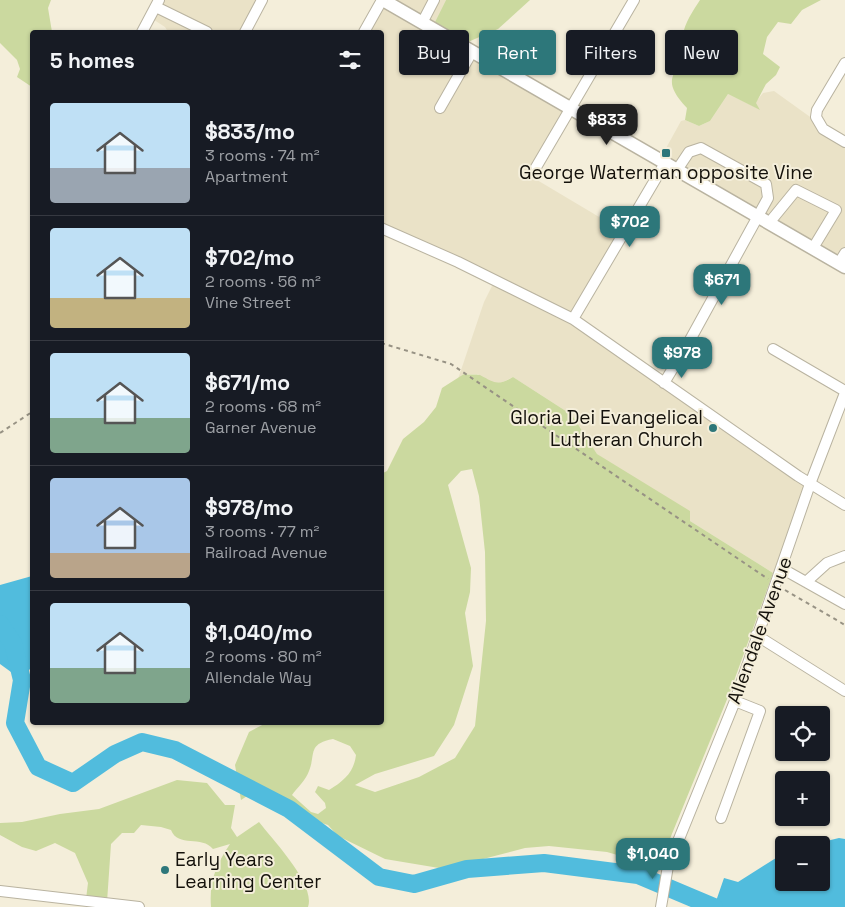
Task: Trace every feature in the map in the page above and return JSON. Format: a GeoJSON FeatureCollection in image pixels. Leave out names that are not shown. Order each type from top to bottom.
{"type":"FeatureCollection","features":[{"type":"Feature","properties":{"kind":"main road"},"geometry":{"type":"LineString","coordinates":[[383,0],[763,220],[813,248],[843,261]]}},
{"type":"Feature","properties":{"kind":"street"},"geometry":{"type":"LineString","coordinates":[[245,30],[262,0]]}},
{"type":"Feature","properties":{"kind":"street"},"geometry":{"type":"LineString","coordinates":[[365,30],[383,0]]}},
{"type":"Feature","properties":{"kind":"street"},"geometry":{"type":"LineString","coordinates":[[422,23],[434,0]]}},
{"type":"Feature","properties":{"kind":"street"},"geometry":{"type":"LineString","coordinates":[[536,169],[572,110],[634,0]]}},
{"type":"Feature","properties":{"kind":"street"},"geometry":{"type":"LineString","coordinates":[[143,30],[158,3],[204,30]]}},
{"type":"Feature","properties":{"kind":"street"},"geometry":{"type":"LineString","coordinates":[[440,108],[472,52]]}},
{"type":"Feature","properties":{"kind":"street"},"geometry":{"type":"LineString","coordinates":[[845,63],[817,110],[816,117],[818,124],[845,142]]}},
{"type":"Feature","properties":{"kind":"street"},"geometry":{"type":"LineString","coordinates":[[677,170],[689,152],[700,148],[766,184],[768,198],[763,220]]}},
{"type":"Feature","properties":{"kind":"street"},"geometry":{"type":"LineString","coordinates":[[573,319],[665,163]]}},
{"type":"Feature","properties":{"kind":"street"},"geometry":{"type":"LineString","coordinates":[[664,383],[763,220],[796,190],[836,210],[813,248]]}},
{"type":"Feature","properties":{"kind":"street"},"geometry":{"type":"LineString","coordinates":[[384,229],[573,319],[810,484],[845,505]]}},
{"type":"Feature","properties":{"kind":"street"},"geometry":{"type":"LineString","coordinates":[[773,349],[845,392]]}},
{"type":"Feature","properties":{"kind":"street","name":"Allendale Avenue"},"geometry":{"type":"LineString","coordinates":[[662,902],[668,866],[735,701],[756,635],[845,392]]}},
{"type":"Feature","properties":{"kind":"street"},"geometry":{"type":"LineString","coordinates":[[806,582],[827,563],[845,556]]}},
{"type":"Feature","properties":{"kind":"street"},"geometry":{"type":"LineString","coordinates":[[781,568],[845,604]]}},
{"type":"Feature","properties":{"kind":"street"},"geometry":{"type":"LineString","coordinates":[[756,635],[845,691]]}},
{"type":"Feature","properties":{"kind":"street"},"geometry":{"type":"LineString","coordinates":[[721,818],[760,711],[735,701]]}},
{"type":"Feature","properties":{"kind":"street"},"geometry":{"type":"LineString","coordinates":[[0,891],[139,907]]}},
{"type":"Feature","properties":{"kind":"path"},"geometry":{"type":"LineString","coordinates":[[384,344],[451,364],[775,584],[845,625]]}},
{"type":"Feature","properties":{"kind":"path"},"geometry":{"type":"LineString","coordinates":[[0,433],[30,413]]}},
{"type":"Feature","properties":{"kind":"shaded area"},"geometry":{"type":"Polygon","coordinates":[[[155,0],[257,0],[241,30],[167,30],[148,16],[155,0]]]}},
{"type":"Feature","properties":{"kind":"shaded area"},"geometry":{"type":"Polygon","coordinates":[[[382,0],[446,0],[432,28],[435,30],[399,30],[399,75],[469,75],[469,51],[479,57],[479,75],[508,75],[567,112],[530,173],[532,177],[621,230],[571,316],[807,484],[773,573],[690,521],[597,454],[572,415],[513,377],[501,383],[488,382],[478,374],[464,374],[458,379],[484,302],[494,282],[384,230],[384,30],[366,30],[382,0]]]}},
{"type":"Feature","properties":{"kind":"shaded area"},"geometry":{"type":"Polygon","coordinates":[[[774,91],[845,142],[845,267],[660,159],[681,121],[685,120],[699,126],[710,121],[728,94],[759,109],[755,103],[763,93],[774,91]]]}},
{"type":"Feature","properties":{"kind":"green space"},"geometry":{"type":"Polygon","coordinates":[[[0,0],[51,0],[48,8],[52,30],[30,30],[30,86],[17,77],[20,69],[17,60],[0,43],[0,0]]]}},
{"type":"Feature","properties":{"kind":"green space"},"geometry":{"type":"Polygon","coordinates":[[[446,0],[530,0],[498,29],[479,30],[479,37],[469,42],[469,30],[435,30],[432,28],[446,0]]]}},
{"type":"Feature","properties":{"kind":"green space"},"geometry":{"type":"Polygon","coordinates":[[[700,0],[821,0],[802,10],[791,24],[778,22],[767,37],[763,54],[780,67],[776,75],[766,84],[756,103],[760,110],[728,94],[710,121],[699,126],[685,120],[687,108],[674,90],[672,78],[673,75],[738,75],[738,30],[684,30],[700,0]]]}},
{"type":"Feature","properties":{"kind":"green space"},"geometry":{"type":"Polygon","coordinates":[[[464,374],[480,375],[496,382],[503,382],[513,377],[572,415],[597,454],[690,511],[690,521],[773,573],[730,692],[667,846],[662,868],[607,852],[549,846],[525,848],[460,865],[439,868],[385,859],[338,836],[328,825],[315,821],[283,797],[250,794],[241,800],[235,765],[249,732],[262,725],[384,725],[384,472],[387,471],[403,439],[424,422],[436,407],[442,388],[464,374]],[[472,469],[461,471],[448,485],[471,568],[470,592],[465,613],[473,666],[454,725],[434,756],[375,774],[355,785],[375,792],[419,777],[455,758],[475,726],[486,621],[485,552],[479,496],[472,469]],[[333,739],[319,744],[314,750],[308,774],[292,795],[311,812],[318,814],[326,808],[325,803],[315,792],[318,786],[329,790],[351,771],[356,755],[350,746],[333,739]]]}},
{"type":"Feature","properties":{"kind":"green space"},"geometry":{"type":"Polygon","coordinates":[[[177,780],[207,783],[225,805],[235,805],[231,828],[237,837],[259,822],[300,875],[309,898],[308,907],[211,907],[212,881],[221,859],[230,844],[213,849],[203,843],[179,839],[171,830],[161,827],[141,825],[134,833],[122,833],[111,844],[107,902],[86,899],[88,883],[75,853],[55,843],[36,851],[22,847],[0,835],[0,823],[22,822],[60,814],[99,809],[177,780]]]}},
{"type":"Feature","properties":{"kind":"water"},"geometry":{"type":"Polygon","coordinates":[[[30,577],[30,669],[22,680],[0,664],[0,585],[30,577]]]}},
{"type":"Feature","properties":{"kind":"water"},"geometry":{"type":"Polygon","coordinates":[[[845,839],[845,907],[714,907],[724,878],[738,882],[775,859],[775,891],[830,891],[830,840],[845,839]]]}},
{"type":"Feature","properties":{"kind":"waterway"},"geometry":{"type":"LineString","coordinates":[[0,624],[13,643],[22,680],[15,723],[38,767],[73,783],[115,754],[142,742],[175,750],[289,809],[379,877],[414,884],[467,869],[544,863],[638,875],[714,907]]}},
{"type":"Feature","properties":{"kind":"place","name":"George Waterman opposite Vine"},"geometry":{"type":"Point","coordinates":[666,153]}},
{"type":"Feature","properties":{"kind":"place","name":"Gloria Dei Evangelical Lutheran Church"},"geometry":{"type":"Point","coordinates":[713,428]}},
{"type":"Feature","properties":{"kind":"place","name":"Early Years Learning Center"},"geometry":{"type":"Point","coordinates":[165,870]}}]}
